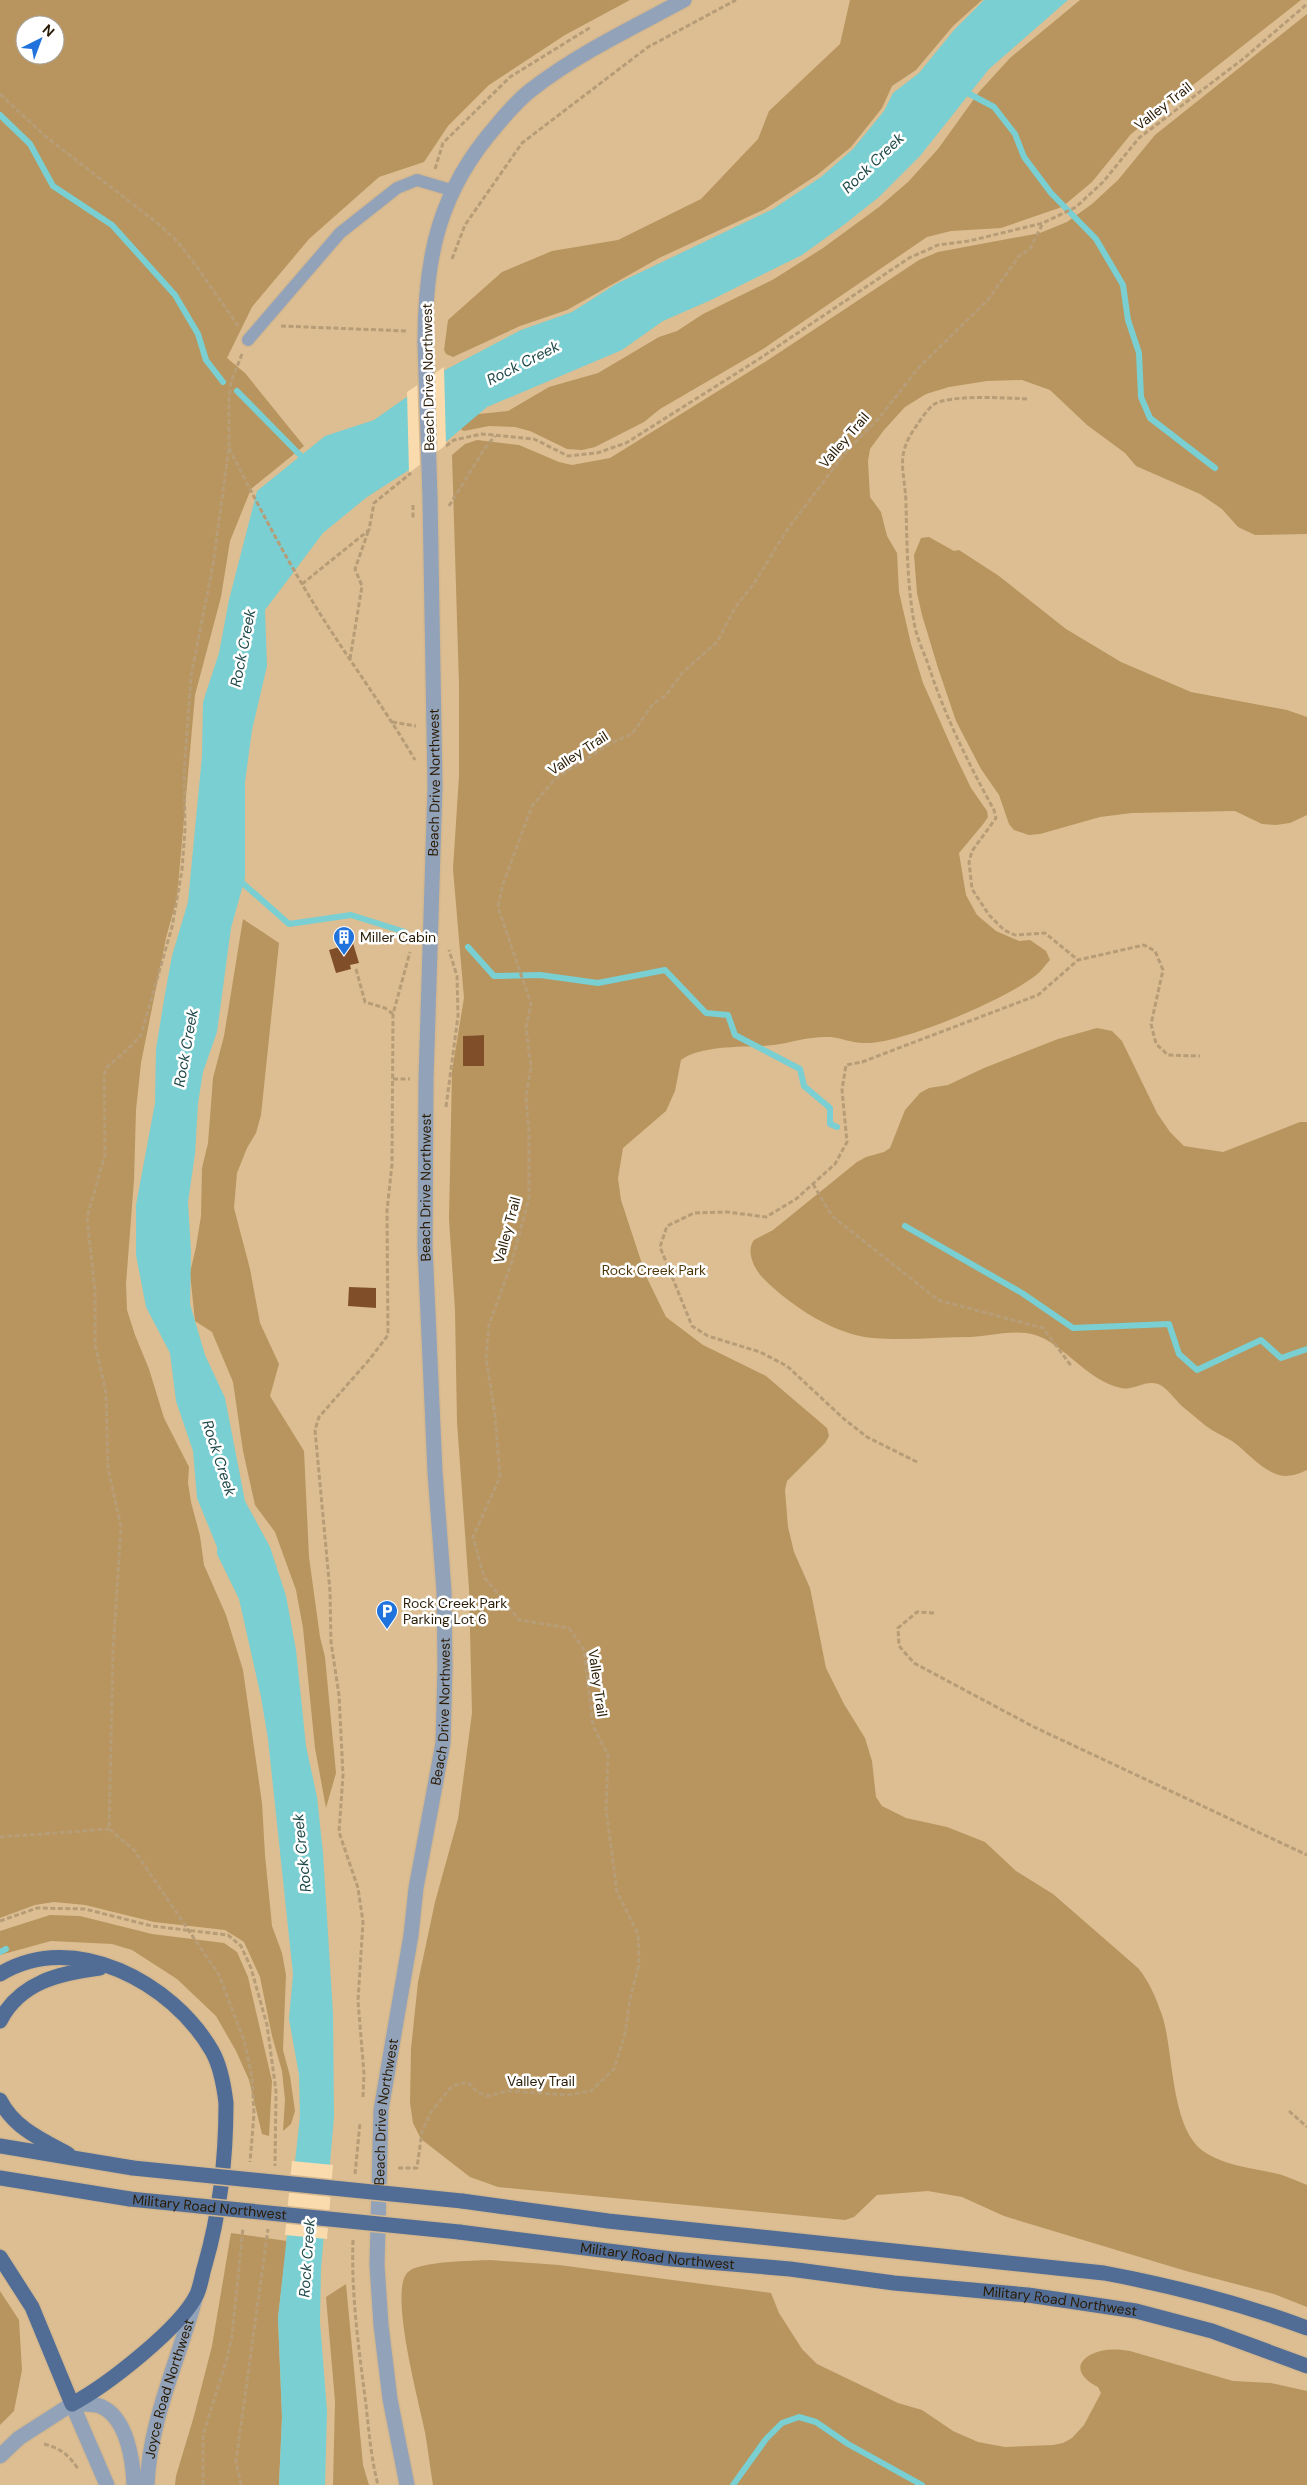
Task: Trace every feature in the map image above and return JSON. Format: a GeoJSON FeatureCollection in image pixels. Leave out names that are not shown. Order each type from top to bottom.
{"type":"FeatureCollection","features":[{"type":"Feature","properties":{"kind":"main road"},"geometry":{"type":"LineString","coordinates":[[0,1974],[19,1965],[60,1956],[107,1967],[155,1989],[189,2017],[213,2052],[224,2085],[226,2120],[215,2229],[197,2294],[183,2315],[137,2359],[86,2397],[72,2404],[32,2306],[0,2257]]}},
{"type":"Feature","properties":{"kind":"main road"},"geometry":{"type":"LineString","coordinates":[[0,2021],[16,1999],[30,1987],[63,1974],[107,1967]]}},
{"type":"Feature","properties":{"kind":"main road"},"geometry":{"type":"LineString","coordinates":[[0,2100],[8,2114],[23,2128],[78,2160]]}},
{"type":"Feature","properties":{"kind":"main road"},"geometry":{"type":"LineString","coordinates":[[0,2146],[133,2168],[462,2201],[608,2221],[1104,2273],[1167,2285],[1218,2298],[1307,2328]]}},
{"type":"Feature","properties":{"kind":"main road","name":"Military Road Northwest"},"geometry":{"type":"LineString","coordinates":[[0,2178],[130,2199],[459,2232],[672,2259],[790,2269],[894,2283],[1028,2295],[1136,2311],[1212,2332],[1307,2366]]}},
{"type":"Feature","properties":{"kind":"street","name":"Beach Drive Northwest"},"geometry":{"type":"LineString","coordinates":[[407,2485],[392,2407],[381,2325],[377,2265],[381,2110],[411,1935],[416,1888],[443,1744],[444,1591],[435,1472],[424,1246],[426,1089],[435,786],[425,342],[425,313],[429,270],[437,230],[451,190],[475,151],[530,91],[561,68],[684,0]]}},
{"type":"Feature","properties":{"kind":"street","name":"Joyce Road Northwest"},"geometry":{"type":"LineString","coordinates":[[147,2485],[150,2449],[156,2417],[183,2342],[197,2294]]}},
{"type":"Feature","properties":{"kind":"street"},"geometry":{"type":"LineString","coordinates":[[0,2456],[19,2438],[72,2404],[100,2406],[113,2416],[128,2443],[132,2457],[134,2485]]}},
{"type":"Feature","properties":{"kind":"street"},"geometry":{"type":"LineString","coordinates":[[72,2404],[107,2485]]}},
{"type":"Feature","properties":{"kind":"lane"},"geometry":{"type":"LineString","coordinates":[[248,340],[340,233],[397,188],[417,180],[451,190]]}},
{"type":"Feature","properties":{"kind":"path"},"geometry":{"type":"LineString","coordinates":[[451,266],[465,225],[522,144],[648,47],[736,0]]}},
{"type":"Feature","properties":{"kind":"path","name":"Valley Trail"},"geometry":{"type":"LineString","coordinates":[[355,2168],[416,2168],[422,2132],[431,2112],[452,2086],[468,2082],[477,2092],[487,2096],[508,2091],[568,2095],[591,2091],[614,2069],[625,2034],[630,1999],[639,1964],[638,1934],[617,1892],[606,1809],[608,1755],[593,1726],[584,1650],[569,1628],[519,1620],[484,1577],[473,1537],[500,1477],[496,1414],[486,1358],[489,1325],[512,1261],[529,1198],[529,1135],[526,1096],[531,1067],[526,1028],[531,1004],[498,907],[503,884],[532,806],[555,779],[612,743],[632,734],[653,704],[666,695],[683,672],[718,642],[736,606],[753,585],[787,530],[845,453],[880,417],[920,366],[987,301],[1019,256],[1030,249],[1043,223],[1076,206],[1103,182],[1139,138],[1243,59],[1307,4]]}},
{"type":"Feature","properties":{"kind":"path"},"geometry":{"type":"LineString","coordinates":[[0,94],[45,136],[161,226],[177,241],[248,340],[231,382],[229,447],[213,565],[191,676],[184,774],[185,828],[179,889],[172,927],[141,1035],[108,1066],[104,1075],[105,1155],[87,1217],[95,1291],[94,1344],[106,1393],[108,1468],[121,1526],[113,1651],[109,1829]]}},
{"type":"Feature","properties":{"kind":"path"},"geometry":{"type":"LineString","coordinates":[[440,451],[454,440],[482,434],[534,439],[568,456],[597,454],[626,443],[767,354],[909,258],[938,245],[969,241],[1043,223]]}},
{"type":"Feature","properties":{"kind":"path"},"geometry":{"type":"LineString","coordinates":[[260,326],[410,331]]}},
{"type":"Feature","properties":{"kind":"path"},"geometry":{"type":"LineString","coordinates":[[1027,398],[979,396],[947,401],[934,404],[924,416],[906,441],[901,460],[906,497],[907,550],[914,623],[951,728],[994,810],[996,818],[972,851],[969,862],[972,889],[989,915],[1004,930],[1015,935],[1045,933],[1078,960]]}},
{"type":"Feature","properties":{"kind":"path"},"geometry":{"type":"LineString","coordinates":[[430,503],[449,506],[475,463],[496,436]]}},
{"type":"Feature","properties":{"kind":"path"},"geometry":{"type":"LineString","coordinates":[[229,447],[275,540],[419,766],[435,786]]}},
{"type":"Feature","properties":{"kind":"path"},"geometry":{"type":"LineString","coordinates":[[350,659],[362,586],[355,568],[369,530],[374,503],[418,467]]}},
{"type":"Feature","properties":{"kind":"path"},"geometry":{"type":"LineString","coordinates":[[302,584],[369,530]]}},
{"type":"Feature","properties":{"kind":"path"},"geometry":{"type":"LineString","coordinates":[[392,721],[434,730]]}},
{"type":"Feature","properties":{"kind":"path"},"geometry":{"type":"LineString","coordinates":[[363,2104],[364,2074],[358,2001],[363,1922],[358,1888],[339,1832],[343,1775],[339,1694],[331,1642],[330,1591],[315,1430],[319,1417],[370,1360],[388,1335],[387,1212],[392,1164],[393,1014],[412,945]]}},
{"type":"Feature","properties":{"kind":"path"},"geometry":{"type":"LineString","coordinates":[[918,1462],[867,1437],[844,1419],[787,1366],[760,1352],[708,1336],[692,1326],[660,1247],[667,1226],[694,1213],[727,1212],[766,1217],[796,1199],[835,1164],[847,1142],[842,1090],[846,1065],[862,1062],[1038,995],[1078,960],[1144,945],[1155,951],[1163,970],[1151,1024],[1156,1044],[1168,1055],[1200,1056]]}},
{"type":"Feature","properties":{"kind":"path"},"geometry":{"type":"LineString","coordinates":[[356,969],[365,1002],[385,1008],[393,1014]]}},
{"type":"Feature","properties":{"kind":"path"},"geometry":{"type":"LineString","coordinates":[[393,1079],[417,1080]]}},
{"type":"Feature","properties":{"kind":"path"},"geometry":{"type":"LineString","coordinates":[[813,1184],[832,1216],[938,1300],[1043,1328],[1072,1368]]}},
{"type":"Feature","properties":{"kind":"path"},"geometry":{"type":"LineString","coordinates":[[934,1614],[917,1612],[898,1628],[899,1646],[914,1663],[1034,1727],[1307,1854]]}},
{"type":"Feature","properties":{"kind":"path"},"geometry":{"type":"LineString","coordinates":[[0,1837],[109,1829],[134,1850],[187,1930]]}},
{"type":"Feature","properties":{"kind":"path"},"geometry":{"type":"LineString","coordinates":[[1290,2111],[1307,2127]]}},
{"type":"Feature","properties":{"kind":"path"},"geometry":{"type":"LineString","coordinates":[[355,2177],[361,2121]]}},
{"type":"Feature","properties":{"kind":"path"},"geometry":{"type":"LineString","coordinates":[[353,2231],[352,2265],[360,2358],[372,2460],[378,2485]]}},
{"type":"Feature","properties":{"kind":"path"},"geometry":{"type":"LineString","coordinates":[[39,2443],[57,2447],[72,2459],[80,2472]]}},
{"type":"Feature","properties":{"kind":"green space","name":"Rock Creek Park"},"geometry":{"type":"Polygon","coordinates":[[[0,0],[1307,0],[1307,2485],[0,2485],[0,0]]]}},
{"type":"Feature","properties":{"kind":"shaded area"},"geometry":{"type":"Polygon","coordinates":[[[0,0],[630,0],[565,35],[489,85],[448,126],[424,162],[379,177],[309,239],[252,307],[227,358],[245,373],[304,446],[251,489],[230,541],[221,597],[195,695],[177,898],[166,938],[141,1063],[136,1110],[134,1180],[126,1284],[127,1310],[135,1335],[149,1369],[164,1418],[189,1467],[188,1483],[200,1536],[204,1565],[226,1615],[243,1670],[262,1803],[272,1926],[282,1953],[286,1975],[283,2050],[290,2076],[295,2111],[291,2124],[283,2131],[285,2100],[282,2071],[272,2036],[260,1977],[244,1942],[225,1930],[154,1922],[85,1905],[54,1902],[35,1905],[0,1918],[0,0]]]}},
{"type":"Feature","properties":{"kind":"shaded area"},"geometry":{"type":"Polygon","coordinates":[[[850,0],[982,0],[953,26],[916,70],[892,86],[882,108],[851,147],[817,175],[765,209],[659,258],[567,310],[520,326],[453,357],[446,354],[444,350],[448,320],[502,272],[552,251],[618,240],[701,199],[758,139],[769,111],[840,44],[850,0]]]}},
{"type":"Feature","properties":{"kind":"shaded area"},"geometry":{"type":"Polygon","coordinates":[[[1080,0],[1301,0],[1131,134],[1092,182],[1062,207],[1001,228],[951,231],[927,237],[763,349],[660,409],[644,422],[595,447],[582,450],[567,449],[530,431],[515,427],[489,426],[464,431],[460,429],[469,415],[508,411],[549,387],[598,373],[659,337],[677,331],[703,314],[774,279],[823,248],[879,207],[908,182],[938,149],[979,92],[1010,58],[1080,0]]]}},
{"type":"Feature","properties":{"kind":"shaded area"},"geometry":{"type":"Polygon","coordinates":[[[1307,14],[1307,534],[1255,535],[1238,527],[1222,509],[1200,494],[1136,466],[1125,453],[1087,425],[1050,390],[1022,380],[987,381],[949,387],[926,394],[905,407],[870,449],[868,461],[870,497],[881,512],[887,536],[897,553],[899,592],[911,644],[923,683],[971,788],[987,811],[988,817],[984,823],[959,853],[966,895],[977,915],[996,931],[1019,941],[1030,940],[1046,951],[1050,960],[1035,976],[1021,986],[978,1008],[902,1037],[880,1042],[864,1043],[830,1037],[815,1037],[774,1045],[713,1049],[690,1055],[681,1060],[675,1091],[666,1111],[623,1148],[618,1178],[621,1200],[646,1276],[666,1317],[703,1345],[766,1376],[827,1428],[829,1436],[825,1443],[787,1481],[785,1490],[788,1527],[794,1552],[810,1588],[826,1668],[844,1704],[865,1738],[872,1761],[876,1797],[882,1806],[906,1818],[947,1827],[985,1842],[1016,1871],[1053,1894],[1138,1968],[1146,1978],[1162,2015],[1179,2107],[1184,2125],[1192,2140],[1203,2151],[1221,2161],[1282,2175],[1307,2185],[1307,2307],[1274,2294],[1186,2271],[1004,2216],[962,2197],[928,2191],[877,2195],[854,2217],[845,2220],[498,2187],[470,2177],[421,2139],[413,2123],[410,2103],[411,2049],[418,1982],[435,1902],[458,1819],[472,1713],[469,1589],[457,1422],[455,1310],[449,1219],[452,1071],[464,998],[453,869],[459,776],[459,685],[452,455],[465,444],[477,440],[519,445],[559,462],[572,465],[610,458],[765,362],[919,260],[938,252],[1040,233],[1067,222],[1092,204],[1118,180],[1155,135],[1307,14]],[[484,1035],[463,1036],[463,1066],[484,1066],[484,1035]]]}},
{"type":"Feature","properties":{"kind":"shaded area"},"geometry":{"type":"Polygon","coordinates":[[[929,537],[954,551],[959,550],[999,576],[1066,629],[1121,662],[1191,692],[1287,710],[1307,717],[1307,815],[1290,823],[1276,825],[1262,824],[1235,811],[1132,813],[1100,817],[1040,834],[1029,835],[1014,830],[1009,824],[999,795],[981,769],[956,721],[922,615],[917,593],[914,555],[921,538],[929,537]]]}},
{"type":"Feature","properties":{"kind":"shaded area"},"geometry":{"type":"Polygon","coordinates":[[[243,919],[279,943],[261,1115],[256,1133],[247,1148],[237,1173],[234,1208],[250,1269],[260,1323],[279,1364],[270,1396],[304,1451],[309,1557],[320,1637],[325,1657],[336,1773],[326,1808],[315,1748],[303,1628],[296,1590],[275,1532],[255,1505],[243,1451],[233,1382],[212,1332],[195,1321],[190,1273],[201,1216],[202,1168],[208,1143],[213,1078],[224,1036],[243,919]]]}},
{"type":"Feature","properties":{"kind":"shaded area"},"geometry":{"type":"Polygon","coordinates":[[[1097,1028],[1112,1031],[1122,1041],[1157,1113],[1170,1132],[1184,1146],[1223,1152],[1300,1122],[1307,1122],[1307,1470],[1285,1476],[1270,1471],[1232,1441],[1203,1424],[1162,1386],[1148,1383],[1126,1389],[1109,1384],[1097,1378],[1055,1345],[1035,1335],[1011,1333],[971,1337],[897,1339],[859,1336],[844,1331],[814,1318],[788,1300],[761,1276],[752,1261],[751,1245],[754,1240],[773,1230],[857,1162],[890,1148],[905,1110],[920,1093],[929,1088],[948,1085],[984,1068],[1058,1039],[1097,1028]]]}},
{"type":"Feature","properties":{"kind":"shaded area"},"geometry":{"type":"Polygon","coordinates":[[[50,1915],[80,1916],[152,1934],[224,1943],[237,1952],[248,1977],[272,2081],[269,2136],[262,2134],[249,2080],[236,2051],[216,2016],[177,1979],[132,1950],[112,1944],[51,1941],[0,1955],[0,1931],[50,1915]]]}},
{"type":"Feature","properties":{"kind":"shaded area"},"geometry":{"type":"Polygon","coordinates":[[[231,2233],[287,2241],[278,2318],[282,2417],[279,2485],[175,2485],[212,2346],[231,2233]]]}},
{"type":"Feature","properties":{"kind":"shaded area"},"geometry":{"type":"Polygon","coordinates":[[[490,2260],[559,2265],[771,2293],[779,2313],[802,2349],[817,2364],[898,2403],[922,2410],[953,2431],[978,2442],[1005,2447],[1053,2445],[1063,2443],[1072,2438],[1084,2425],[1101,2393],[1098,2387],[1084,2376],[1080,2367],[1085,2358],[1106,2350],[1130,2351],[1233,2381],[1271,2383],[1307,2391],[1307,2485],[433,2485],[425,2432],[403,2323],[403,2283],[408,2272],[414,2268],[447,2262],[490,2260]]]}},
{"type":"Feature","properties":{"kind":"shaded area"},"geometry":{"type":"Polygon","coordinates":[[[346,2284],[363,2465],[369,2485],[333,2485],[335,2401],[326,2297],[346,2284]]]}},
{"type":"Feature","properties":{"kind":"shaded area"},"geometry":{"type":"Polygon","coordinates":[[[0,2291],[19,2320],[22,2370],[14,2411],[0,2425],[0,2291]]]}},
{"type":"Feature","properties":{"kind":"water","name":"Rock Creek"},"geometry":{"type":"Polygon","coordinates":[[[984,0],[1068,0],[989,69],[920,156],[879,197],[845,224],[802,255],[711,300],[663,321],[622,350],[487,407],[447,441],[406,472],[367,497],[323,533],[265,610],[267,666],[252,730],[245,782],[245,878],[231,928],[217,1032],[203,1072],[188,1202],[191,1251],[190,1304],[205,1355],[225,1398],[245,1501],[270,1547],[286,1596],[296,1650],[306,1746],[317,1797],[323,1853],[333,2014],[334,2116],[321,2269],[320,2322],[327,2411],[325,2485],[279,2485],[282,2417],[278,2318],[300,2116],[299,2075],[289,2019],[293,1974],[268,1739],[261,1697],[239,1599],[217,1554],[217,1547],[197,1498],[193,1451],[176,1401],[170,1353],[146,1307],[136,1255],[136,1205],[155,1103],[156,1049],[172,956],[188,902],[202,756],[203,702],[219,653],[229,600],[257,491],[325,436],[374,420],[445,370],[521,330],[572,312],[616,284],[773,209],[821,177],[853,149],[884,111],[893,93],[919,73],[954,30],[984,0]]]}},
{"type":"Feature","properties":{"kind":"pier"},"geometry":{"type":"Polygon","coordinates":[[[444,367],[446,445],[409,473],[407,392],[444,367]]]}},
{"type":"Feature","properties":{"kind":"pier"},"geometry":{"type":"Polygon","coordinates":[[[292,2161],[333,2165],[327,2239],[285,2235],[292,2161]]]}},
{"type":"Feature","properties":{"kind":"building","name":"Miller Cabin"},"geometry":{"type":"Polygon","coordinates":[[[353,943],[359,963],[350,965],[351,969],[336,973],[329,950],[353,943]]]}},
{"type":"Feature","properties":{"kind":"building"},"geometry":{"type":"Polygon","coordinates":[[[484,1035],[484,1066],[463,1066],[463,1036],[484,1035]]]}},
{"type":"Feature","properties":{"kind":"building"},"geometry":{"type":"Polygon","coordinates":[[[349,1287],[376,1288],[376,1308],[348,1306],[349,1287]]]}},
{"type":"Feature","properties":{"kind":"waterway"},"geometry":{"type":"LineString","coordinates":[[962,90],[994,107],[1015,134],[1024,157],[1051,193],[1096,239],[1123,285],[1128,320],[1139,353],[1141,397],[1150,418],[1215,468]]}},
{"type":"Feature","properties":{"kind":"waterway"},"geometry":{"type":"LineString","coordinates":[[0,115],[30,144],[53,186],[112,225],[175,295],[198,334],[206,360],[223,382]]}},
{"type":"Feature","properties":{"kind":"waterway"},"geometry":{"type":"LineString","coordinates":[[237,391],[301,456],[303,463]]}},
{"type":"Feature","properties":{"kind":"waterway"},"geometry":{"type":"LineString","coordinates":[[238,879],[289,924],[351,915],[405,932]]}},
{"type":"Feature","properties":{"kind":"waterway"},"geometry":{"type":"LineString","coordinates":[[468,947],[494,976],[540,975],[598,983],[665,970],[706,1013],[728,1015],[735,1035],[800,1069],[804,1086],[830,1108],[830,1124],[837,1127]]}},
{"type":"Feature","properties":{"kind":"waterway"},"geometry":{"type":"LineString","coordinates":[[905,1226],[1022,1293],[1073,1328],[1169,1324],[1179,1354],[1197,1370],[1261,1340],[1281,1358],[1307,1349]]}},
{"type":"Feature","properties":{"kind":"waterway"},"geometry":{"type":"LineString","coordinates":[[0,1952],[6,1949]]}},
{"type":"Feature","properties":{"kind":"waterway"},"geometry":{"type":"LineString","coordinates":[[733,2485],[766,2439],[782,2423],[799,2417],[816,2422],[848,2444],[922,2485]]}},
{"type":"Feature","properties":{"kind":"place","name":"Miller Cabin"},"geometry":{"type":"Point","coordinates":[344,956]}},
{"type":"Feature","properties":{"kind":"place","name":"Rock Creek Park Parking Lot 6"},"geometry":{"type":"Point","coordinates":[387,1630]}}]}
